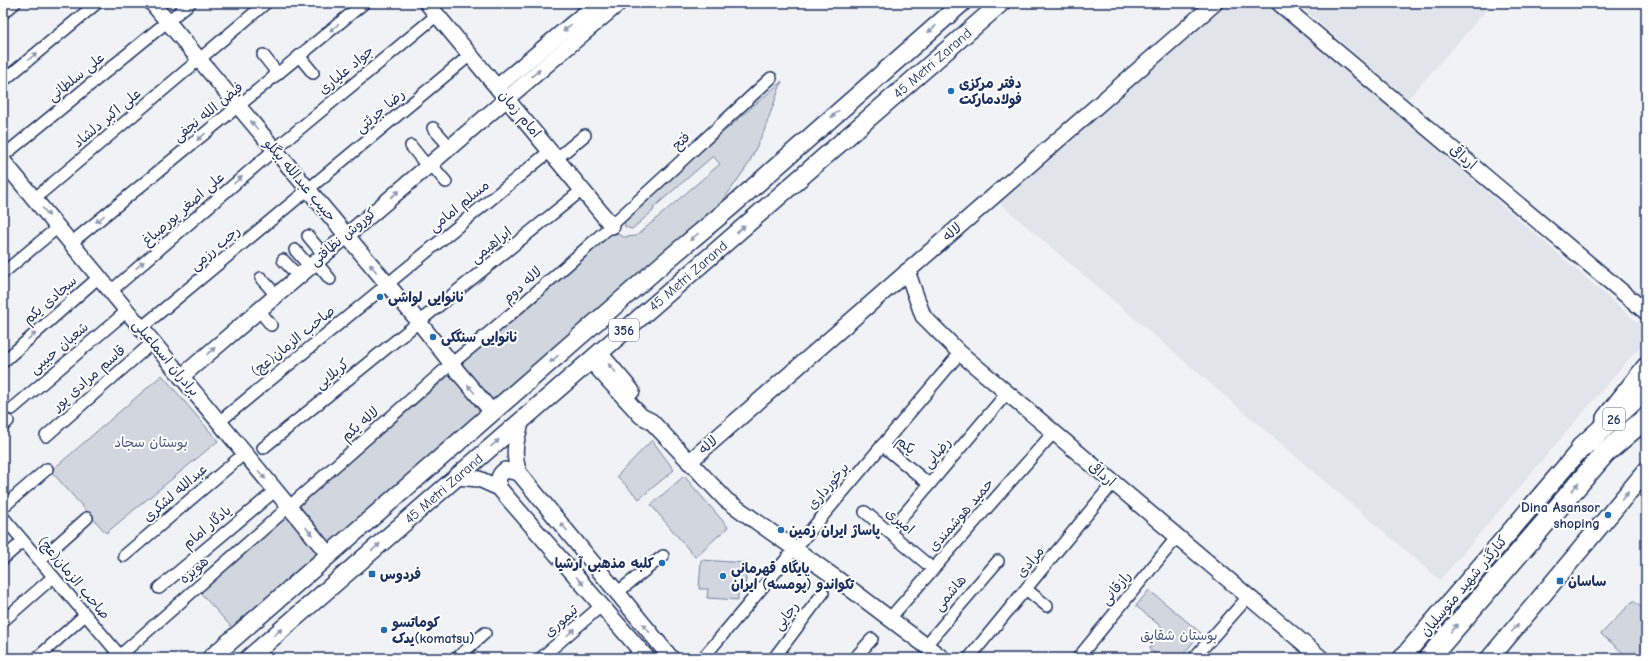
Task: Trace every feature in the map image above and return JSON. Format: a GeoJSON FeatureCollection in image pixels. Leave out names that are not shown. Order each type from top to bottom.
{"type":"FeatureCollection","features":[{"type":"Feature","properties":{"kind":"highway","name":"26"},"geometry":{"type":"LineString","coordinates":[[1581,448],[1646,389]]}},
{"type":"Feature","properties":{"kind":"highway","name":"26"},"geometry":{"type":"LineString","coordinates":[[1429,658],[1605,453],[1646,418]]}},
{"type":"Feature","properties":{"kind":"main road","name":"45 Metri Zarand"},"geometry":{"type":"LineString","coordinates":[[211,658],[637,286],[733,205],[962,3]]}},
{"type":"Feature","properties":{"kind":"main road","name":"45 Metri Zarand"},"geometry":{"type":"LineString","coordinates":[[249,658],[1001,3]]}},
{"type":"Feature","properties":{"kind":"main road"},"geometry":{"type":"LineString","coordinates":[[637,286],[626,302],[624,311],[628,315],[635,316],[648,309]]}},
{"type":"Feature","properties":{"kind":"main road"},"geometry":{"type":"LineString","coordinates":[[578,338],[594,356]]}},
{"type":"Feature","properties":{"kind":"main road","name":"کنارگذر شهید متوسلیان"},"geometry":{"type":"LineString","coordinates":[[1402,658],[1581,448],[1646,366]]}},
{"type":"Feature","properties":{"kind":"main road"},"geometry":{"type":"LineString","coordinates":[[1490,658],[1646,471]]}},
{"type":"Feature","properties":{"kind":"street"},"geometry":{"type":"LineString","coordinates":[[3,14],[15,3]]}},
{"type":"Feature","properties":{"kind":"street"},"geometry":{"type":"LineString","coordinates":[[3,80],[96,3]]}},
{"type":"Feature","properties":{"kind":"street","name":"حبیب عبدالله بیگلو"},"geometry":{"type":"LineString","coordinates":[[152,3],[419,322],[451,364],[493,413]]}},
{"type":"Feature","properties":{"kind":"street","name":"علی سلطانی"},"geometry":{"type":"LineString","coordinates":[[3,156],[190,3]]}},
{"type":"Feature","properties":{"kind":"street","name":"علی اکبر دلشاد"},"geometry":{"type":"LineString","coordinates":[[34,199],[266,3]]}},
{"type":"Feature","properties":{"kind":"street","name":"فیض الله نجفی"},"geometry":{"type":"LineString","coordinates":[[71,243],[364,3]]}},
{"type":"Feature","properties":{"kind":"street"},"geometry":{"type":"LineString","coordinates":[[497,87],[597,3]]}},
{"type":"Feature","properties":{"kind":"street","name":"کوروش نظافتی"},"geometry":{"type":"LineString","coordinates":[[181,377],[619,3]]}},
{"type":"Feature","properties":{"kind":"street","name":"لاله"},"geometry":{"type":"LineString","coordinates":[[689,462],[1215,3]]}},
{"type":"Feature","properties":{"kind":"street","name":"ارداقی"},"geometry":{"type":"LineString","coordinates":[[1279,3],[1646,312]]}},
{"type":"Feature","properties":{"kind":"street","name":"امام زمان"},"geometry":{"type":"LineString","coordinates":[[432,9],[612,226]]}},
{"type":"Feature","properties":{"kind":"street","name":"جواد علیاری"},"geometry":{"type":"LineString","coordinates":[[274,150],[432,9]]}},
{"type":"Feature","properties":{"kind":"street"},"geometry":{"type":"LineString","coordinates":[[263,55],[278,74]]}},
{"type":"Feature","properties":{"kind":"street","name":"رضا جرئتی"},"geometry":{"type":"LineString","coordinates":[[308,190],[470,55]]}},
{"type":"Feature","properties":{"kind":"street"},"geometry":{"type":"LineString","coordinates":[[299,56],[313,72]]}},
{"type":"Feature","properties":{"kind":"street","name":"فتح"},"geometry":{"type":"LineString","coordinates":[[612,226],[771,78]]}},
{"type":"Feature","properties":{"kind":"street"},"geometry":{"type":"LineString","coordinates":[[433,128],[450,147]]}},
{"type":"Feature","properties":{"kind":"street","name":"مسلم امامی"},"geometry":{"type":"LineString","coordinates":[[387,284],[553,155],[584,135]]}},
{"type":"Feature","properties":{"kind":"street"},"geometry":{"type":"LineString","coordinates":[[411,146],[446,182]]}},
{"type":"Feature","properties":{"kind":"street","name":"علی اصغر پورصباغ"},"geometry":{"type":"LineString","coordinates":[[110,291],[274,150]]}},
{"type":"Feature","properties":{"kind":"street","name":"برادران اسماعیلی"},"geometry":{"type":"LineString","coordinates":[[3,161],[329,555]]}},
{"type":"Feature","properties":{"kind":"street","name":"رجب رزمی"},"geometry":{"type":"LineString","coordinates":[[141,328],[308,190]]}},
{"type":"Feature","properties":{"kind":"street","name":"ابراهیمی"},"geometry":{"type":"LineString","coordinates":[[419,322],[582,190]]}},
{"type":"Feature","properties":{"kind":"street","name":"لاله دوم"},"geometry":{"type":"LineString","coordinates":[[451,364],[507,318],[612,226]]}},
{"type":"Feature","properties":{"kind":"street"},"geometry":{"type":"LineString","coordinates":[[3,273],[58,227]]}},
{"type":"Feature","properties":{"kind":"street"},"geometry":{"type":"LineString","coordinates":[[308,236],[316,261],[330,280]]}},
{"type":"Feature","properties":{"kind":"street"},"geometry":{"type":"LineString","coordinates":[[295,250],[316,261]]}},
{"type":"Feature","properties":{"kind":"street"},"geometry":{"type":"LineString","coordinates":[[283,260],[298,276]]}},
{"type":"Feature","properties":{"kind":"street","name":"ارداقی"},"geometry":{"type":"LineString","coordinates":[[907,271],[923,316],[960,353],[1248,597],[1312,655]]}},
{"type":"Feature","properties":{"kind":"street","name":"سجادی یکم"},"geometry":{"type":"LineString","coordinates":[[3,362],[99,277]]}},
{"type":"Feature","properties":{"kind":"street"},"geometry":{"type":"LineString","coordinates":[[261,278],[276,295]]}},
{"type":"Feature","properties":{"kind":"street","name":"صاحب الزمان(عج)"},"geometry":{"type":"LineString","coordinates":[[219,422],[387,284]]}},
{"type":"Feature","properties":{"kind":"street"},"geometry":{"type":"LineString","coordinates":[[259,310],[271,325]]}},
{"type":"Feature","properties":{"kind":"street","name":"شعبان حبیبی"},"geometry":{"type":"LineString","coordinates":[[12,409],[127,311]]}},
{"type":"Feature","properties":{"kind":"street","name":"کربلایی"},"geometry":{"type":"LineString","coordinates":[[263,448],[419,322]]}},
{"type":"Feature","properties":{"kind":"street","name":"قاسم مرادی پور"},"geometry":{"type":"LineString","coordinates":[[46,436],[153,342]]}},
{"type":"Feature","properties":{"kind":"street","name":"برخورداری"},"geometry":{"type":"LineString","coordinates":[[703,658],[960,353]]}},
{"type":"Feature","properties":{"kind":"street"},"geometry":{"type":"LineString","coordinates":[[594,356],[641,416],[651,421],[726,500],[890,618],[942,658]]}},
{"type":"Feature","properties":{"kind":"street","name":"لاله یکم"},"geometry":{"type":"LineString","coordinates":[[289,506],[451,364]]}},
{"type":"Feature","properties":{"kind":"street","name":"رضایی"},"geometry":{"type":"LineString","coordinates":[[889,532],[1007,393]]}},
{"type":"Feature","properties":{"kind":"street"},"geometry":{"type":"LineString","coordinates":[[522,420],[516,440],[514,459],[519,473],[671,658]]}},
{"type":"Feature","properties":{"kind":"street","name":"حمید هوشمندی"},"geometry":{"type":"LineString","coordinates":[[890,618],[1054,432]]}},
{"type":"Feature","properties":{"kind":"street","name":"یکم"},"geometry":{"type":"LineString","coordinates":[[882,445],[929,484]]}},
{"type":"Feature","properties":{"kind":"street","name":"عبدالله لشکری"},"geometry":{"type":"LineString","coordinates":[[124,556],[245,453]]}},
{"type":"Feature","properties":{"kind":"street"},"geometry":{"type":"LineString","coordinates":[[3,507],[47,469]]}},
{"type":"Feature","properties":{"kind":"street"},"geometry":{"type":"LineString","coordinates":[[519,473],[512,470],[505,470],[498,480],[500,488],[600,606],[640,656]]}},
{"type":"Feature","properties":{"kind":"street"},"geometry":{"type":"LineString","coordinates":[[456,477],[478,479],[500,488]]}},
{"type":"Feature","properties":{"kind":"street","name":"مرادی"},"geometry":{"type":"LineString","coordinates":[[969,658],[1027,590],[1113,482]]}},
{"type":"Feature","properties":{"kind":"street","name":"یادگار امام"},"geometry":{"type":"LineString","coordinates":[[159,588],[276,490]]}},
{"type":"Feature","properties":{"kind":"street","name":"هویزه"},"geometry":{"type":"LineString","coordinates":[[120,657],[289,506]]}},
{"type":"Feature","properties":{"kind":"street","name":"امیری"},"geometry":{"type":"LineString","coordinates":[[865,512],[933,569]]}},
{"type":"Feature","properties":{"kind":"street","name":"صاحب الزمان(عج)"},"geometry":{"type":"LineString","coordinates":[[3,517],[120,657]]}},
{"type":"Feature","properties":{"kind":"street"},"geometry":{"type":"LineString","coordinates":[[40,560],[87,518]]}},
{"type":"Feature","properties":{"kind":"street","name":"رازقانی"},"geometry":{"type":"LineString","coordinates":[[1078,658],[1177,537]]}},
{"type":"Feature","properties":{"kind":"street"},"geometry":{"type":"LineString","coordinates":[[3,559],[23,541]]}},
{"type":"Feature","properties":{"kind":"street"},"geometry":{"type":"LineString","coordinates":[[618,592],[663,556]]}},
{"type":"Feature","properties":{"kind":"street","name":"هاشمی"},"geometry":{"type":"LineString","coordinates":[[926,645],[998,561]]}},
{"type":"Feature","properties":{"kind":"street"},"geometry":{"type":"LineString","coordinates":[[3,621],[53,577]]}},
{"type":"Feature","properties":{"kind":"street"},"geometry":{"type":"LineString","coordinates":[[1027,590],[1047,606]]}},
{"type":"Feature","properties":{"kind":"street","name":"رجایی"},"geometry":{"type":"LineString","coordinates":[[774,658],[823,593]]}},
{"type":"Feature","properties":{"kind":"street"},"geometry":{"type":"LineString","coordinates":[[1194,658],[1248,597]]}},
{"type":"Feature","properties":{"kind":"street","name":"تیموری"},"geometry":{"type":"LineString","coordinates":[[541,658],[600,606]]}},
{"type":"Feature","properties":{"kind":"street"},"geometry":{"type":"LineString","coordinates":[[37,658],[85,615]]}},
{"type":"Feature","properties":{"kind":"street"},"geometry":{"type":"LineString","coordinates":[[457,658],[485,633]]}},
{"type":"Feature","properties":{"kind":"street"},"geometry":{"type":"LineString","coordinates":[[855,658],[872,639]]}},
{"type":"Feature","properties":{"kind":"shaded area"},"geometry":{"type":"Polygon","coordinates":[[[1223,3],[1269,3],[1646,330],[1646,339],[1440,580],[997,201],[1223,3]]]}},
{"type":"Feature","properties":{"kind":"shaded area"},"geometry":{"type":"Polygon","coordinates":[[[1297,3],[1493,3],[1407,100],[1297,3]]]}},
{"type":"Feature","properties":{"kind":"green space"},"geometry":{"type":"Polygon","coordinates":[[[782,81],[764,131],[748,165],[717,209],[493,403],[458,366],[596,243],[613,232],[624,237],[636,236],[720,164],[713,156],[653,208],[654,210],[632,229],[625,227],[624,219],[782,81]]]}},
{"type":"Feature","properties":{"kind":"green space"},"geometry":{"type":"Polygon","coordinates":[[[451,374],[480,412],[331,546],[299,505],[451,374]]]}},
{"type":"Feature","properties":{"kind":"green space","name":"بوستان سجاد"},"geometry":{"type":"Polygon","coordinates":[[[162,375],[218,441],[106,533],[51,471],[162,375]]]}},
{"type":"Feature","properties":{"kind":"green space"},"geometry":{"type":"Polygon","coordinates":[[[652,440],[674,470],[639,499],[617,476],[652,440]]]}},
{"type":"Feature","properties":{"kind":"green space"},"geometry":{"type":"Polygon","coordinates":[[[684,476],[728,527],[695,557],[651,505],[684,476]]]}},
{"type":"Feature","properties":{"kind":"green space"},"geometry":{"type":"Polygon","coordinates":[[[289,514],[322,552],[235,631],[198,590],[289,514]]]}},
{"type":"Feature","properties":{"kind":"green space","name":"پایگاه قهرمانی تکواندو (پومسه) ایران"},"geometry":{"type":"Polygon","coordinates":[[[701,560],[747,563],[745,591],[738,590],[738,600],[707,598],[708,589],[699,589],[701,560]]]}},
{"type":"Feature","properties":{"kind":"green space","name":"بوستان شقایق"},"geometry":{"type":"Polygon","coordinates":[[[1149,590],[1201,633],[1180,658],[1160,658],[1149,649],[1164,629],[1136,606],[1149,590]]]}},
{"type":"Feature","properties":{"kind":"green space"},"geometry":{"type":"Polygon","coordinates":[[[1633,601],[1646,611],[1646,658],[1629,658],[1601,634],[1633,601]]]}},
{"type":"Feature","properties":{"kind":"place","name":"دفتر مرکزی فولادمارکت"},"geometry":{"type":"Point","coordinates":[951,91]}},
{"type":"Feature","properties":{"kind":"place","name":"نانوایی لواشی"},"geometry":{"type":"Point","coordinates":[380,297]}},
{"type":"Feature","properties":{"kind":"place","name":"نانوایی سنگکی"},"geometry":{"type":"Point","coordinates":[433,337]}},
{"type":"Feature","properties":{"kind":"place","name":"Dina Asansor shoping"},"geometry":{"type":"Point","coordinates":[1608,515]}},
{"type":"Feature","properties":{"kind":"place","name":"پاساژ ایران زمین"},"geometry":{"type":"Point","coordinates":[781,530]}},
{"type":"Feature","properties":{"kind":"place","name":"کلبه مذهبی آرشیا"},"geometry":{"type":"Point","coordinates":[662,563]}},
{"type":"Feature","properties":{"kind":"place","name":"فردوس"},"geometry":{"type":"Point","coordinates":[372,574]}},
{"type":"Feature","properties":{"kind":"place","name":"پایگاه قهرمانی تکواندو (پومسه) ایران"},"geometry":{"type":"Point","coordinates":[723,576]}},
{"type":"Feature","properties":{"kind":"place","name":"ساسان"},"geometry":{"type":"Point","coordinates":[1560,581]}},
{"type":"Feature","properties":{"kind":"place","name":"کوماتسو یدک(komatsu)"},"geometry":{"type":"Point","coordinates":[384,630]}}]}
